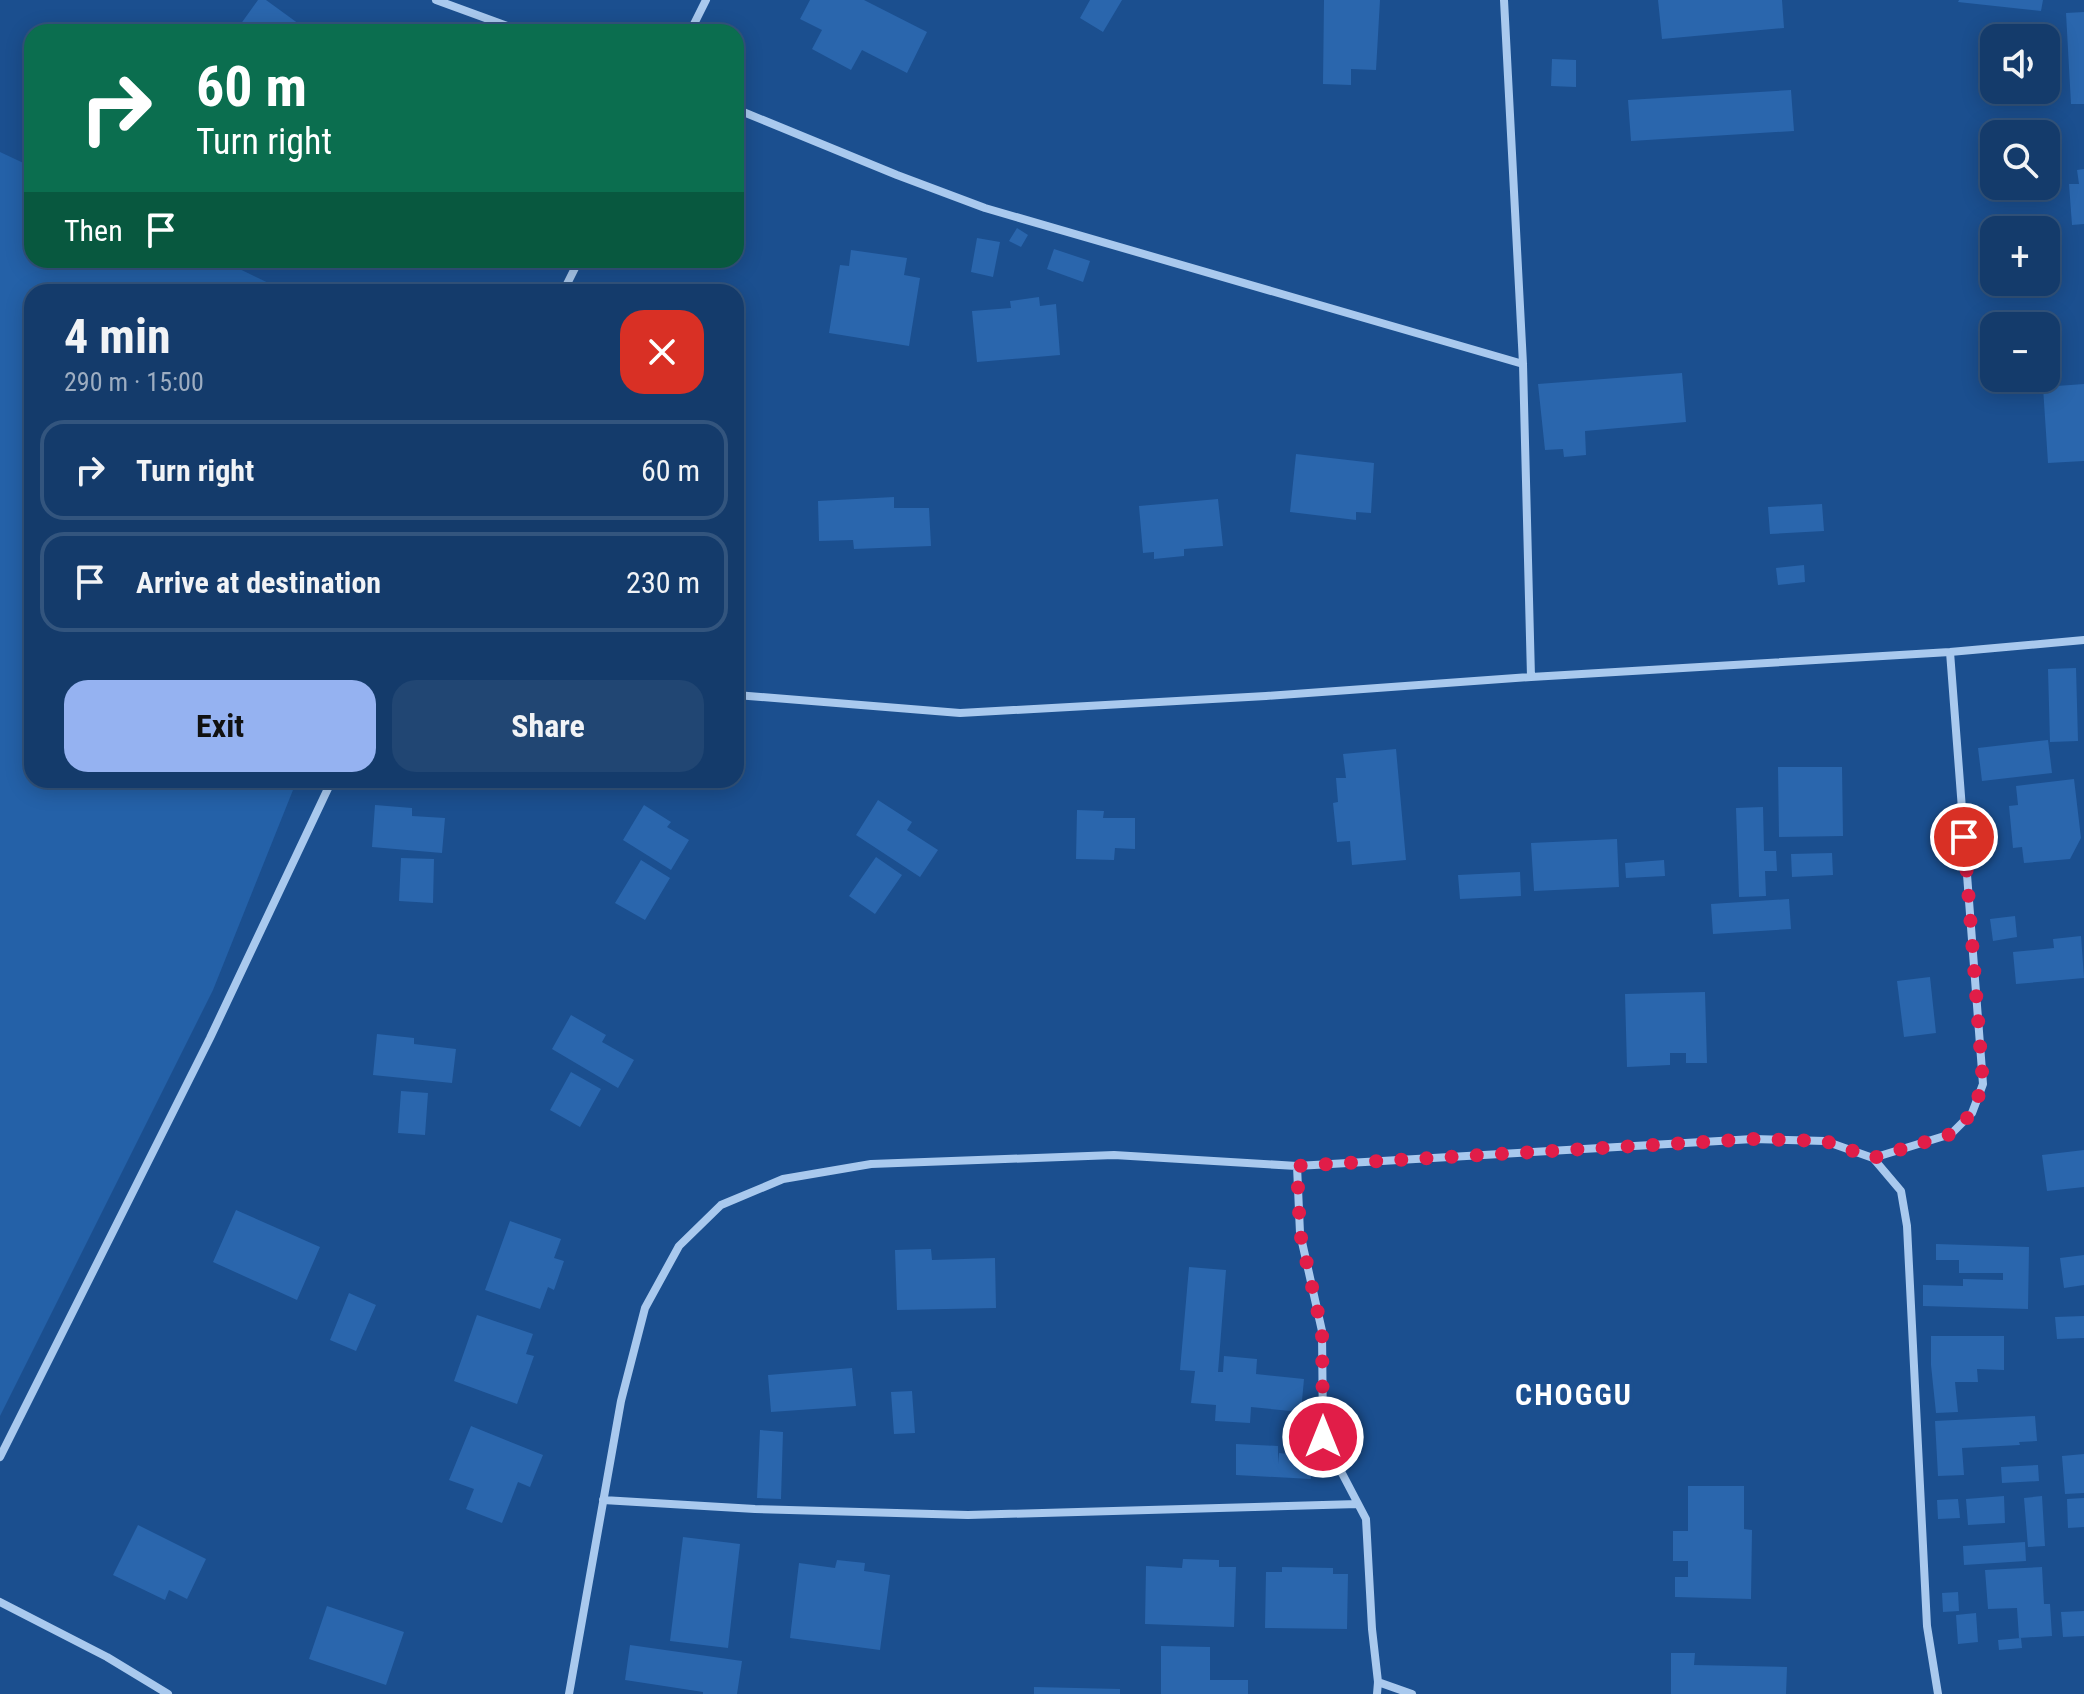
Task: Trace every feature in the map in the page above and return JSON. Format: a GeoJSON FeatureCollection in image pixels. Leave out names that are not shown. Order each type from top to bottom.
{"type":"FeatureCollection","features":[{"type":"Feature","properties":{"kind":"street"},"geometry":{"type":"LineString","coordinates":[[436,0],[502,24]]}},
{"type":"Feature","properties":{"kind":"street"},"geometry":{"type":"LineString","coordinates":[[694,24],[706,0]]}},
{"type":"Feature","properties":{"kind":"street"},"geometry":{"type":"LineString","coordinates":[[1504,0],[1523,364],[1531,677]]}},
{"type":"Feature","properties":{"kind":"street"},"geometry":{"type":"LineString","coordinates":[[744,112],[985,208],[1523,364]]}},
{"type":"Feature","properties":{"kind":"street"},"geometry":{"type":"LineString","coordinates":[[744,696],[960,713],[1950,652],[2084,640]]}},
{"type":"Feature","properties":{"kind":"street"},"geometry":{"type":"LineString","coordinates":[[1873,1158],[1951,1134],[1972,1113],[1983,1084],[1950,652]]}},
{"type":"Feature","properties":{"kind":"street"},"geometry":{"type":"LineString","coordinates":[[0,1457],[210,1038],[328,788]]}},
{"type":"Feature","properties":{"kind":"street"},"geometry":{"type":"LineString","coordinates":[[569,1694],[621,1401],[645,1308],[679,1246],[721,1205],[783,1179],[871,1164],[1114,1155],[1297,1166],[1753,1139],[1825,1141],[1873,1158],[1901,1191],[1907,1226],[1927,1626],[1938,1694]]}},
{"type":"Feature","properties":{"kind":"street"},"geometry":{"type":"LineString","coordinates":[[1297,1166],[1300,1233],[1322,1331],[1323,1437],[1366,1519],[1377,1694]]}},
{"type":"Feature","properties":{"kind":"street"},"geometry":{"type":"LineString","coordinates":[[603,1500],[755,1509],[968,1515],[1358,1504]]}},
{"type":"Feature","properties":{"kind":"street"},"geometry":{"type":"LineString","coordinates":[[0,1602],[107,1657],[168,1694]]}},
{"type":"Feature","properties":{"kind":"street"},"geometry":{"type":"LineString","coordinates":[[1378,1682],[1412,1694]]}},
{"type":"Feature","properties":{"kind":"shaded area"},"geometry":{"type":"Polygon","coordinates":[[[0,152],[24,163],[24,268],[238,268],[270,284],[24,284],[24,788],[294,788],[213,990],[0,1416],[0,152]]]}},
{"type":"Feature","properties":{"kind":"building"},"geometry":{"type":"Polygon","coordinates":[[[258,0],[266,0],[299,24],[241,24],[258,0]]]}},
{"type":"Feature","properties":{"kind":"building"},"geometry":{"type":"Polygon","coordinates":[[[810,0],[864,0],[927,32],[907,73],[862,50],[851,70],[812,49],[822,30],[800,19],[810,0]]]}},
{"type":"Feature","properties":{"kind":"building"},"geometry":{"type":"Polygon","coordinates":[[[1090,0],[1122,0],[1103,32],[1080,18],[1090,0]]]}},
{"type":"Feature","properties":{"kind":"building"},"geometry":{"type":"Polygon","coordinates":[[[1324,0],[1380,0],[1376,70],[1351,69],[1351,85],[1323,84],[1324,0]]]}},
{"type":"Feature","properties":{"kind":"building"},"geometry":{"type":"Polygon","coordinates":[[[1658,0],[1782,0],[1784,28],[1662,39],[1658,0]]]}},
{"type":"Feature","properties":{"kind":"building"},"geometry":{"type":"Polygon","coordinates":[[[1959,0],[2043,0],[2041,11],[1959,0]]]}},
{"type":"Feature","properties":{"kind":"building"},"geometry":{"type":"Polygon","coordinates":[[[2084,12],[2084,104],[2071,104],[2066,13],[2084,12]]]}},
{"type":"Feature","properties":{"kind":"building"},"geometry":{"type":"Polygon","coordinates":[[[1552,59],[1576,60],[1576,87],[1551,86],[1552,59]]]}},
{"type":"Feature","properties":{"kind":"building"},"geometry":{"type":"Polygon","coordinates":[[[1791,90],[1794,131],[1631,141],[1628,100],[1791,90]]]}},
{"type":"Feature","properties":{"kind":"building"},"geometry":{"type":"Polygon","coordinates":[[[2084,169],[2084,224],[2072,225],[2069,184],[2079,184],[2077,170],[2084,169]]]}},
{"type":"Feature","properties":{"kind":"building"},"geometry":{"type":"Polygon","coordinates":[[[1017,228],[1028,235],[1021,247],[1009,241],[1017,228]]]}},
{"type":"Feature","properties":{"kind":"building"},"geometry":{"type":"Polygon","coordinates":[[[977,238],[1000,242],[993,277],[971,272],[977,238]]]}},
{"type":"Feature","properties":{"kind":"building"},"geometry":{"type":"Polygon","coordinates":[[[1054,249],[1090,261],[1083,282],[1047,269],[1054,249]]]}},
{"type":"Feature","properties":{"kind":"building"},"geometry":{"type":"Polygon","coordinates":[[[851,250],[907,258],[904,275],[920,278],[909,346],[829,333],[840,265],[849,266],[851,250]]]}},
{"type":"Feature","properties":{"kind":"building"},"geometry":{"type":"Polygon","coordinates":[[[1039,297],[1040,306],[1056,304],[1060,355],[977,362],[972,311],[1011,308],[1010,301],[1039,297]]]}},
{"type":"Feature","properties":{"kind":"building"},"geometry":{"type":"Polygon","coordinates":[[[1682,373],[1686,422],[1585,431],[1586,455],[1564,457],[1563,449],[1545,450],[1538,384],[1682,373]]]}},
{"type":"Feature","properties":{"kind":"building"},"geometry":{"type":"Polygon","coordinates":[[[2084,384],[2084,461],[2048,463],[2043,392],[2060,392],[2060,386],[2084,384]]]}},
{"type":"Feature","properties":{"kind":"building"},"geometry":{"type":"Polygon","coordinates":[[[1296,454],[1374,463],[1371,513],[1356,512],[1356,520],[1290,512],[1296,454]]]}},
{"type":"Feature","properties":{"kind":"building"},"geometry":{"type":"Polygon","coordinates":[[[894,497],[894,508],[929,508],[931,546],[854,549],[853,540],[819,541],[818,501],[894,497]]]}},
{"type":"Feature","properties":{"kind":"building"},"geometry":{"type":"Polygon","coordinates":[[[1218,499],[1223,546],[1184,549],[1184,556],[1154,559],[1154,552],[1143,553],[1139,506],[1218,499]]]}},
{"type":"Feature","properties":{"kind":"building"},"geometry":{"type":"Polygon","coordinates":[[[1822,504],[1824,531],[1770,534],[1768,507],[1822,504]]]}},
{"type":"Feature","properties":{"kind":"building"},"geometry":{"type":"Polygon","coordinates":[[[1804,565],[1805,582],[1778,585],[1776,568],[1804,565]]]}},
{"type":"Feature","properties":{"kind":"building"},"geometry":{"type":"Polygon","coordinates":[[[2076,668],[2078,741],[2050,742],[2048,669],[2076,668]]]}},
{"type":"Feature","properties":{"kind":"building"},"geometry":{"type":"Polygon","coordinates":[[[2048,740],[2052,773],[1982,781],[1978,748],[2048,740]]]}},
{"type":"Feature","properties":{"kind":"building"},"geometry":{"type":"Polygon","coordinates":[[[1396,749],[1406,860],[1352,865],[1350,841],[1337,842],[1333,803],[1338,802],[1336,778],[1346,778],[1343,754],[1396,749]]]}},
{"type":"Feature","properties":{"kind":"building"},"geometry":{"type":"Polygon","coordinates":[[[1778,767],[1842,767],[1843,836],[1779,837],[1778,767]]]}},
{"type":"Feature","properties":{"kind":"building"},"geometry":{"type":"Polygon","coordinates":[[[2074,779],[2081,838],[2070,859],[2024,863],[2022,847],[2013,848],[2009,806],[2018,805],[2016,786],[2074,779]]]}},
{"type":"Feature","properties":{"kind":"building"},"geometry":{"type":"Polygon","coordinates":[[[878,800],[912,822],[907,830],[938,850],[920,877],[856,835],[878,800]]]}},
{"type":"Feature","properties":{"kind":"building"},"geometry":{"type":"Polygon","coordinates":[[[375,805],[412,808],[412,816],[445,818],[442,853],[372,847],[375,805]]]}},
{"type":"Feature","properties":{"kind":"building"},"geometry":{"type":"Polygon","coordinates":[[[644,805],[671,822],[667,827],[689,840],[671,870],[623,840],[644,805]]]}},
{"type":"Feature","properties":{"kind":"building"},"geometry":{"type":"Polygon","coordinates":[[[1763,807],[1764,851],[1776,851],[1777,871],[1765,871],[1766,896],[1739,897],[1736,808],[1763,807]]]}},
{"type":"Feature","properties":{"kind":"building"},"geometry":{"type":"Polygon","coordinates":[[[1077,810],[1104,811],[1103,818],[1135,818],[1135,849],[1115,848],[1114,860],[1076,859],[1077,810]]]}},
{"type":"Feature","properties":{"kind":"building"},"geometry":{"type":"Polygon","coordinates":[[[1617,839],[1619,887],[1534,891],[1531,843],[1617,839]]]}},
{"type":"Feature","properties":{"kind":"building"},"geometry":{"type":"Polygon","coordinates":[[[1832,853],[1833,875],[1792,877],[1791,854],[1832,853]]]}},
{"type":"Feature","properties":{"kind":"building"},"geometry":{"type":"Polygon","coordinates":[[[876,857],[902,875],[875,914],[849,896],[876,857]]]}},
{"type":"Feature","properties":{"kind":"building"},"geometry":{"type":"Polygon","coordinates":[[[401,858],[434,859],[433,903],[399,901],[401,858]]]}},
{"type":"Feature","properties":{"kind":"building"},"geometry":{"type":"Polygon","coordinates":[[[641,860],[670,878],[645,920],[615,903],[641,860]]]}},
{"type":"Feature","properties":{"kind":"building"},"geometry":{"type":"Polygon","coordinates":[[[1664,860],[1665,876],[1626,878],[1625,863],[1664,860]]]}},
{"type":"Feature","properties":{"kind":"building"},"geometry":{"type":"Polygon","coordinates":[[[1520,872],[1521,896],[1460,899],[1458,875],[1520,872]]]}},
{"type":"Feature","properties":{"kind":"building"},"geometry":{"type":"Polygon","coordinates":[[[1789,899],[1791,929],[1713,934],[1711,904],[1789,899]]]}},
{"type":"Feature","properties":{"kind":"building"},"geometry":{"type":"Polygon","coordinates":[[[2015,916],[2017,937],[1993,941],[1990,919],[2015,916]]]}},
{"type":"Feature","properties":{"kind":"building"},"geometry":{"type":"Polygon","coordinates":[[[2081,936],[2084,978],[2016,984],[2013,952],[2054,948],[2053,939],[2081,936]]]}},
{"type":"Feature","properties":{"kind":"building"},"geometry":{"type":"Polygon","coordinates":[[[1930,977],[1936,1033],[1904,1037],[1897,981],[1930,977]]]}},
{"type":"Feature","properties":{"kind":"building"},"geometry":{"type":"Polygon","coordinates":[[[1705,992],[1707,1063],[1686,1063],[1686,1053],[1670,1053],[1670,1065],[1627,1067],[1625,994],[1705,992]]]}},
{"type":"Feature","properties":{"kind":"building"},"geometry":{"type":"Polygon","coordinates":[[[571,1015],[606,1035],[602,1042],[634,1060],[618,1088],[552,1049],[571,1015]]]}},
{"type":"Feature","properties":{"kind":"building"},"geometry":{"type":"Polygon","coordinates":[[[377,1034],[414,1038],[414,1044],[456,1049],[452,1083],[373,1075],[377,1034]]]}},
{"type":"Feature","properties":{"kind":"building"},"geometry":{"type":"Polygon","coordinates":[[[571,1072],[601,1089],[580,1127],[550,1110],[571,1072]]]}},
{"type":"Feature","properties":{"kind":"building"},"geometry":{"type":"Polygon","coordinates":[[[401,1091],[428,1093],[425,1135],[398,1133],[401,1091]]]}},
{"type":"Feature","properties":{"kind":"building"},"geometry":{"type":"Polygon","coordinates":[[[2084,1150],[2084,1187],[2047,1191],[2042,1155],[2084,1150]]]}},
{"type":"Feature","properties":{"kind":"building"},"geometry":{"type":"Polygon","coordinates":[[[236,1210],[320,1247],[297,1300],[213,1262],[236,1210]]]}},
{"type":"Feature","properties":{"kind":"building"},"geometry":{"type":"Polygon","coordinates":[[[510,1221],[561,1239],[554,1258],[564,1261],[554,1290],[548,1287],[540,1309],[485,1290],[510,1221]]]}},
{"type":"Feature","properties":{"kind":"building"},"geometry":{"type":"Polygon","coordinates":[[[1936,1244],[2029,1247],[2028,1309],[1923,1306],[1923,1285],[1963,1286],[1963,1279],[2003,1280],[2003,1273],[1959,1273],[1959,1260],[1936,1260],[1936,1244]]]}},
{"type":"Feature","properties":{"kind":"building"},"geometry":{"type":"Polygon","coordinates":[[[931,1249],[932,1260],[995,1258],[996,1308],[897,1310],[895,1250],[931,1249]]]}},
{"type":"Feature","properties":{"kind":"building"},"geometry":{"type":"Polygon","coordinates":[[[2084,1255],[2084,1285],[2064,1288],[2060,1258],[2084,1255]]]}},
{"type":"Feature","properties":{"kind":"building"},"geometry":{"type":"Polygon","coordinates":[[[1189,1267],[1226,1270],[1218,1372],[1223,1372],[1224,1356],[1257,1359],[1256,1374],[1304,1379],[1301,1412],[1251,1407],[1250,1423],[1215,1421],[1216,1405],[1191,1403],[1195,1371],[1180,1370],[1189,1267]]]}},
{"type":"Feature","properties":{"kind":"building"},"geometry":{"type":"Polygon","coordinates":[[[349,1293],[376,1305],[356,1351],[330,1340],[349,1293]]]}},
{"type":"Feature","properties":{"kind":"building"},"geometry":{"type":"Polygon","coordinates":[[[477,1315],[533,1334],[526,1354],[534,1356],[517,1404],[454,1381],[477,1315]]]}},
{"type":"Feature","properties":{"kind":"building"},"geometry":{"type":"Polygon","coordinates":[[[2084,1316],[2084,1338],[2057,1339],[2055,1317],[2084,1316]]]}},
{"type":"Feature","properties":{"kind":"building"},"geometry":{"type":"Polygon","coordinates":[[[1931,1336],[2004,1336],[2004,1370],[1977,1369],[1978,1382],[1955,1382],[1958,1412],[1936,1413],[1931,1336]]]}},
{"type":"Feature","properties":{"kind":"building"},"geometry":{"type":"Polygon","coordinates":[[[852,1368],[856,1406],[771,1412],[768,1375],[852,1368]]]}},
{"type":"Feature","properties":{"kind":"building"},"geometry":{"type":"Polygon","coordinates":[[[912,1391],[915,1433],[894,1434],[891,1392],[912,1391]]]}},
{"type":"Feature","properties":{"kind":"building"},"geometry":{"type":"Polygon","coordinates":[[[2035,1416],[2037,1441],[2019,1442],[2020,1445],[1962,1448],[1964,1475],[1938,1476],[1935,1421],[2035,1416]]]}},
{"type":"Feature","properties":{"kind":"building"},"geometry":{"type":"Polygon","coordinates":[[[471,1426],[543,1455],[530,1487],[518,1482],[502,1523],[466,1509],[474,1489],[449,1480],[471,1426]]]}},
{"type":"Feature","properties":{"kind":"building"},"geometry":{"type":"Polygon","coordinates":[[[760,1430],[783,1432],[781,1499],[757,1498],[760,1430]]]}},
{"type":"Feature","properties":{"kind":"building"},"geometry":{"type":"Polygon","coordinates":[[[1236,1444],[1278,1446],[1278,1464],[1279,1453],[1313,1457],[1311,1479],[1236,1475],[1236,1444]]]}},
{"type":"Feature","properties":{"kind":"building"},"geometry":{"type":"Polygon","coordinates":[[[2084,1454],[2084,1493],[2065,1494],[2062,1456],[2084,1454]]]}},
{"type":"Feature","properties":{"kind":"building"},"geometry":{"type":"Polygon","coordinates":[[[2038,1465],[2039,1481],[2002,1483],[2001,1467],[2038,1465]]]}},
{"type":"Feature","properties":{"kind":"building"},"geometry":{"type":"Polygon","coordinates":[[[1688,1486],[1744,1486],[1744,1529],[1752,1530],[1751,1599],[1675,1597],[1675,1577],[1688,1577],[1688,1561],[1673,1561],[1673,1531],[1688,1531],[1688,1486]]]}},
{"type":"Feature","properties":{"kind":"building"},"geometry":{"type":"Polygon","coordinates":[[[2004,1496],[2005,1523],[1968,1525],[1966,1499],[2004,1496]]]}},
{"type":"Feature","properties":{"kind":"building"},"geometry":{"type":"Polygon","coordinates":[[[2042,1496],[2045,1546],[2028,1547],[2024,1498],[2042,1496]]]}},
{"type":"Feature","properties":{"kind":"building"},"geometry":{"type":"Polygon","coordinates":[[[2084,1498],[2084,1527],[2068,1528],[2067,1499],[2084,1498]]]}},
{"type":"Feature","properties":{"kind":"building"},"geometry":{"type":"Polygon","coordinates":[[[1958,1499],[1960,1518],[1938,1519],[1937,1500],[1958,1499]]]}},
{"type":"Feature","properties":{"kind":"building"},"geometry":{"type":"Polygon","coordinates":[[[138,1525],[206,1559],[187,1599],[169,1590],[165,1600],[113,1575],[138,1525]]]}},
{"type":"Feature","properties":{"kind":"building"},"geometry":{"type":"Polygon","coordinates":[[[683,1537],[740,1544],[728,1648],[670,1641],[683,1537]]]}},
{"type":"Feature","properties":{"kind":"building"},"geometry":{"type":"Polygon","coordinates":[[[2025,1542],[2026,1561],[1964,1565],[1963,1546],[2025,1542]]]}},
{"type":"Feature","properties":{"kind":"building"},"geometry":{"type":"Polygon","coordinates":[[[1183,1559],[1219,1560],[1219,1567],[1236,1567],[1234,1627],[1145,1624],[1146,1566],[1182,1568],[1183,1559]]]}},
{"type":"Feature","properties":{"kind":"building"},"geometry":{"type":"Polygon","coordinates":[[[837,1560],[865,1563],[864,1571],[890,1575],[880,1650],[790,1638],[799,1563],[835,1568],[837,1560]]]}},
{"type":"Feature","properties":{"kind":"building"},"geometry":{"type":"Polygon","coordinates":[[[1282,1567],[1333,1568],[1333,1574],[1348,1574],[1347,1629],[1265,1628],[1266,1572],[1282,1572],[1282,1567]]]}},
{"type":"Feature","properties":{"kind":"building"},"geometry":{"type":"Polygon","coordinates":[[[2042,1567],[2044,1604],[2050,1604],[2052,1636],[2019,1638],[2017,1608],[1988,1609],[1985,1570],[2042,1567]]]}},
{"type":"Feature","properties":{"kind":"building"},"geometry":{"type":"Polygon","coordinates":[[[1958,1592],[1959,1611],[1943,1612],[1942,1593],[1958,1592]]]}},
{"type":"Feature","properties":{"kind":"building"},"geometry":{"type":"Polygon","coordinates":[[[327,1606],[404,1632],[386,1685],[309,1659],[327,1606]]]}},
{"type":"Feature","properties":{"kind":"building"},"geometry":{"type":"Polygon","coordinates":[[[2084,1611],[2084,1636],[2063,1637],[2061,1612],[2084,1611]]]}},
{"type":"Feature","properties":{"kind":"building"},"geometry":{"type":"Polygon","coordinates":[[[1976,1613],[1978,1642],[1958,1644],[1956,1615],[1976,1613]]]}},
{"type":"Feature","properties":{"kind":"building"},"geometry":{"type":"Polygon","coordinates":[[[2021,1638],[2022,1648],[1999,1650],[1998,1640],[2021,1638]]]}},
{"type":"Feature","properties":{"kind":"building"},"geometry":{"type":"Polygon","coordinates":[[[630,1645],[742,1661],[737,1694],[703,1694],[625,1680],[630,1645]]]}},
{"type":"Feature","properties":{"kind":"building"},"geometry":{"type":"Polygon","coordinates":[[[1161,1646],[1210,1647],[1210,1680],[1248,1680],[1248,1694],[1161,1694],[1161,1646]]]}},
{"type":"Feature","properties":{"kind":"building"},"geometry":{"type":"Polygon","coordinates":[[[1671,1653],[1695,1653],[1694,1665],[1787,1667],[1786,1694],[1671,1694],[1671,1653]]]}},
{"type":"Feature","properties":{"kind":"building"},"geometry":{"type":"Polygon","coordinates":[[[1034,1687],[1120,1689],[1120,1694],[1034,1694],[1034,1687]]]}},
{"type":"Feature","properties":{"kind":"district","name":"CHOGGU"},"geometry":{"type":"Point","coordinates":[1574,1395]}},
{"type":"Feature","properties":{"kind":"route"},"geometry":{"type":"LineString","coordinates":[[1323,1437],[1322,1331],[1300,1233],[1297,1166],[1753,1139],[1825,1141],[1873,1158],[1951,1134],[1972,1113],[1983,1084],[1964,837]]}}]}
